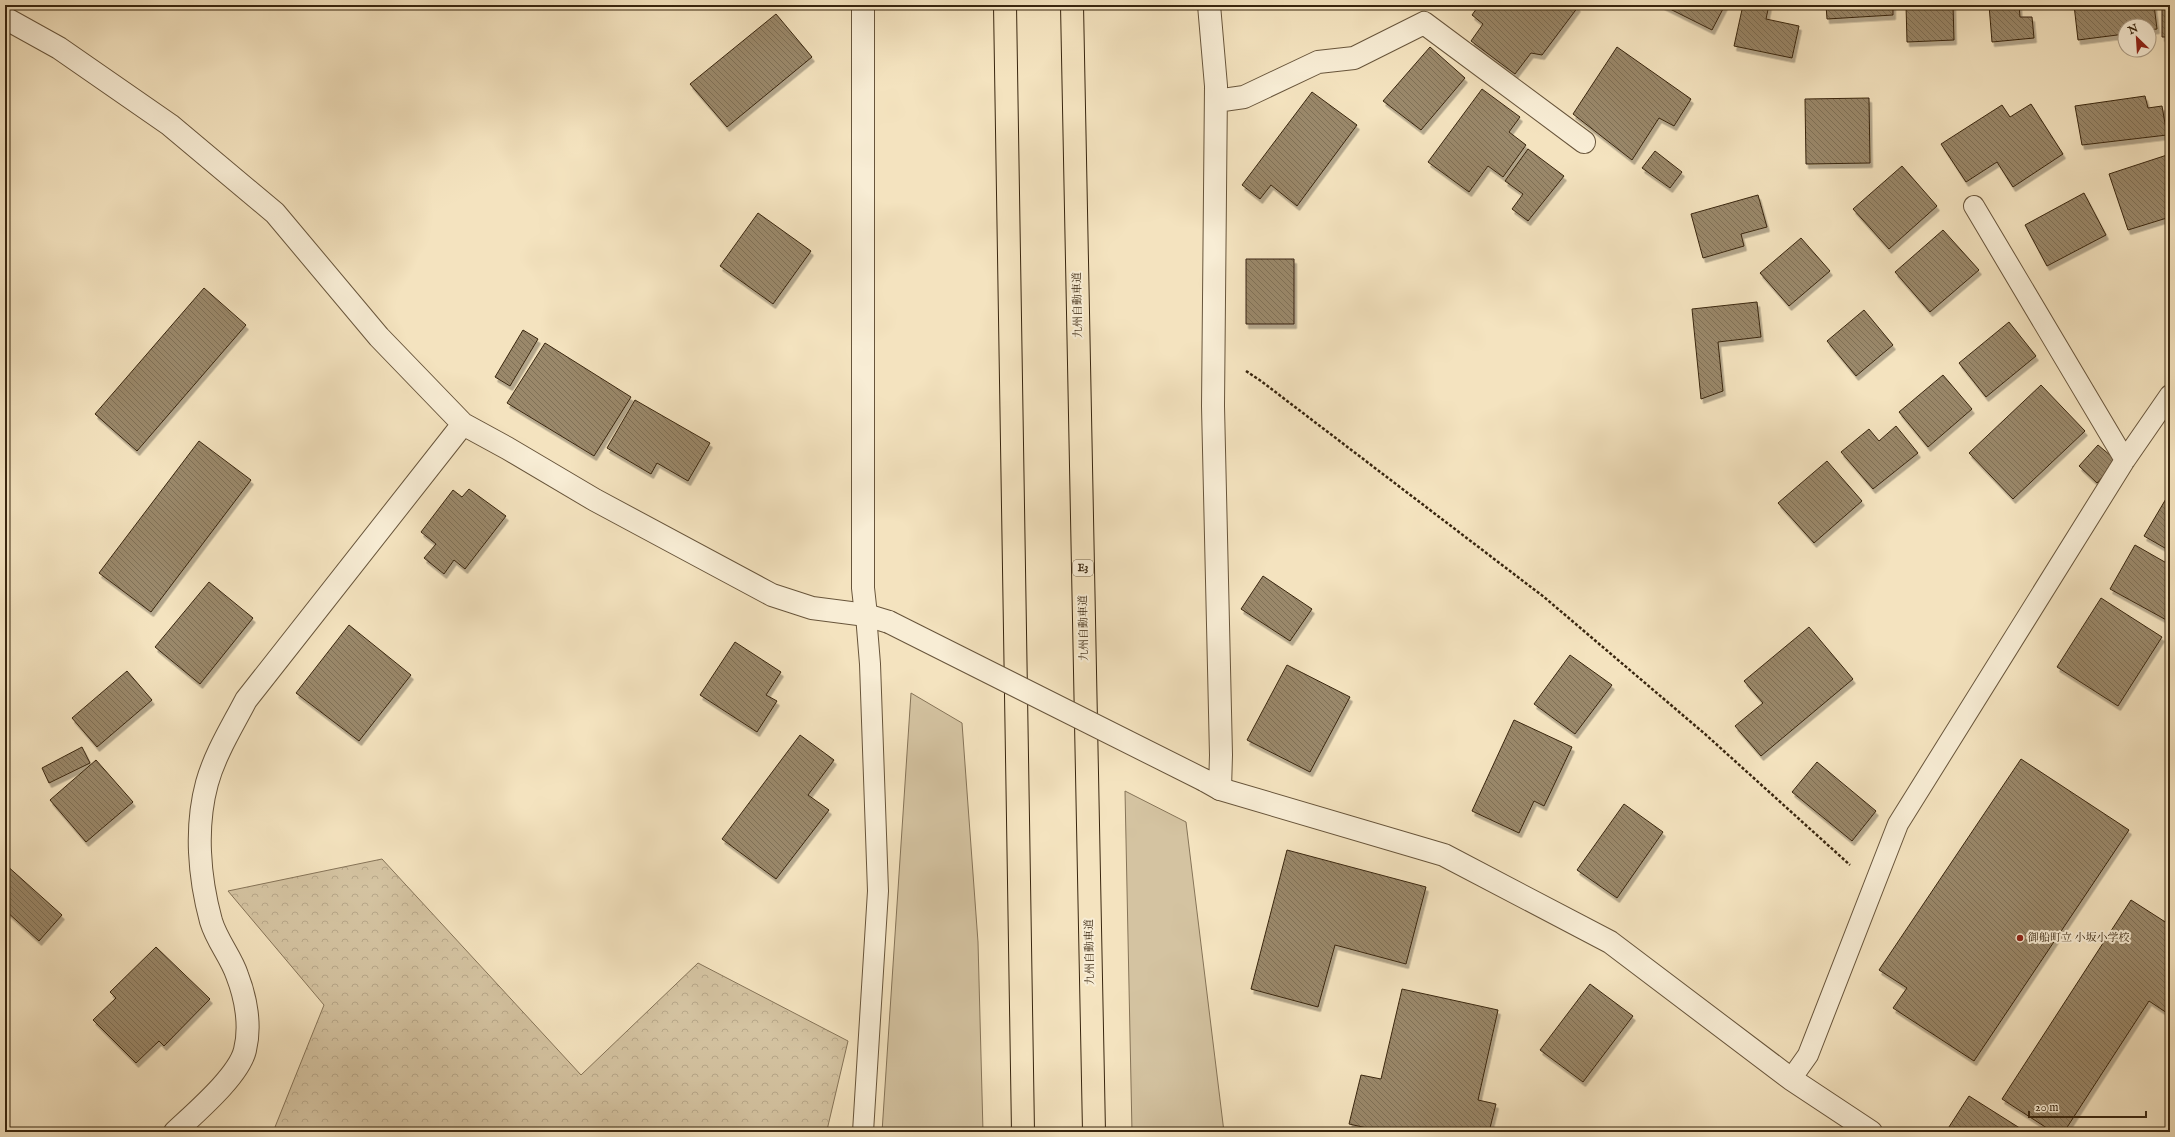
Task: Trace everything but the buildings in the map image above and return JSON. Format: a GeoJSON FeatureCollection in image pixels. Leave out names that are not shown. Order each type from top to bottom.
{"type":"FeatureCollection","features":[{"type":"Feature","properties":{"kind":"highway"},"geometry":{"type":"LineString","coordinates":[[1005,5],[1023,1132]]}},
{"type":"Feature","properties":{"kind":"highway","name":"九州自動車道"},"geometry":{"type":"LineString","coordinates":[[1072,5],[1094,1132]]}},
{"type":"Feature","properties":{"kind":"street"},"geometry":{"type":"LineString","coordinates":[[863,5],[863,588],[866,615]]}},
{"type":"Feature","properties":{"kind":"street"},"geometry":{"type":"LineString","coordinates":[[1209,5],[1216,101],[1213,369],[1221,755],[1212,784]]}},
{"type":"Feature","properties":{"kind":"street"},"geometry":{"type":"LineString","coordinates":[[5,18],[59,48],[170,125],[276,213],[379,337],[463,424],[595,500],[772,595],[812,608],[866,615],[889,622],[1212,784],[1444,855],[1610,942],[1791,1079],[1871,1132]]}},
{"type":"Feature","properties":{"kind":"street"},"geometry":{"type":"LineString","coordinates":[[1216,101],[1244,97],[1318,62],[1354,58],[1424,23],[1584,142]]}},
{"type":"Feature","properties":{"kind":"street"},"geometry":{"type":"LineString","coordinates":[[175,1132],[229,1079],[245,1051],[248,1024],[237,975],[223,950],[211,921],[204,881],[199,842],[207,782],[221,748],[246,700],[463,424]]}},
{"type":"Feature","properties":{"kind":"lane"},"geometry":{"type":"LineString","coordinates":[[1974,206],[2125,460]]}},
{"type":"Feature","properties":{"kind":"lane"},"geometry":{"type":"LineString","coordinates":[[1791,1079],[1808,1054],[1898,824],[2125,460],[2170,395]]}},
{"type":"Feature","properties":{"kind":"lane"},"geometry":{"type":"LineString","coordinates":[[863,1132],[878,891],[870,664],[866,615]]}},
{"type":"Feature","properties":{"kind":"path"},"geometry":{"type":"LineString","coordinates":[[1213,369],[1248,371],[1544,597],[1705,734],[1874,886]]}},
{"type":"Feature","properties":{"kind":"green space"},"geometry":{"type":"Polygon","coordinates":[[[911,693],[962,723],[978,942],[983,1132],[882,1132],[911,693]]]}},
{"type":"Feature","properties":{"kind":"green space"},"geometry":{"type":"Polygon","coordinates":[[[1125,791],[1186,822],[1224,1132],[1132,1132],[1125,791]]]}},
{"type":"Feature","properties":{"kind":"green space"},"geometry":{"type":"Polygon","coordinates":[[[382,859],[581,1075],[698,963],[848,1041],[827,1130],[823,1132],[273,1132],[324,1005],[228,891],[382,859]]]}},
{"type":"Feature","properties":{"kind":"place","name":"御船町立 小坂小学校"},"geometry":{"type":"Point","coordinates":[2020,938]}}]}
